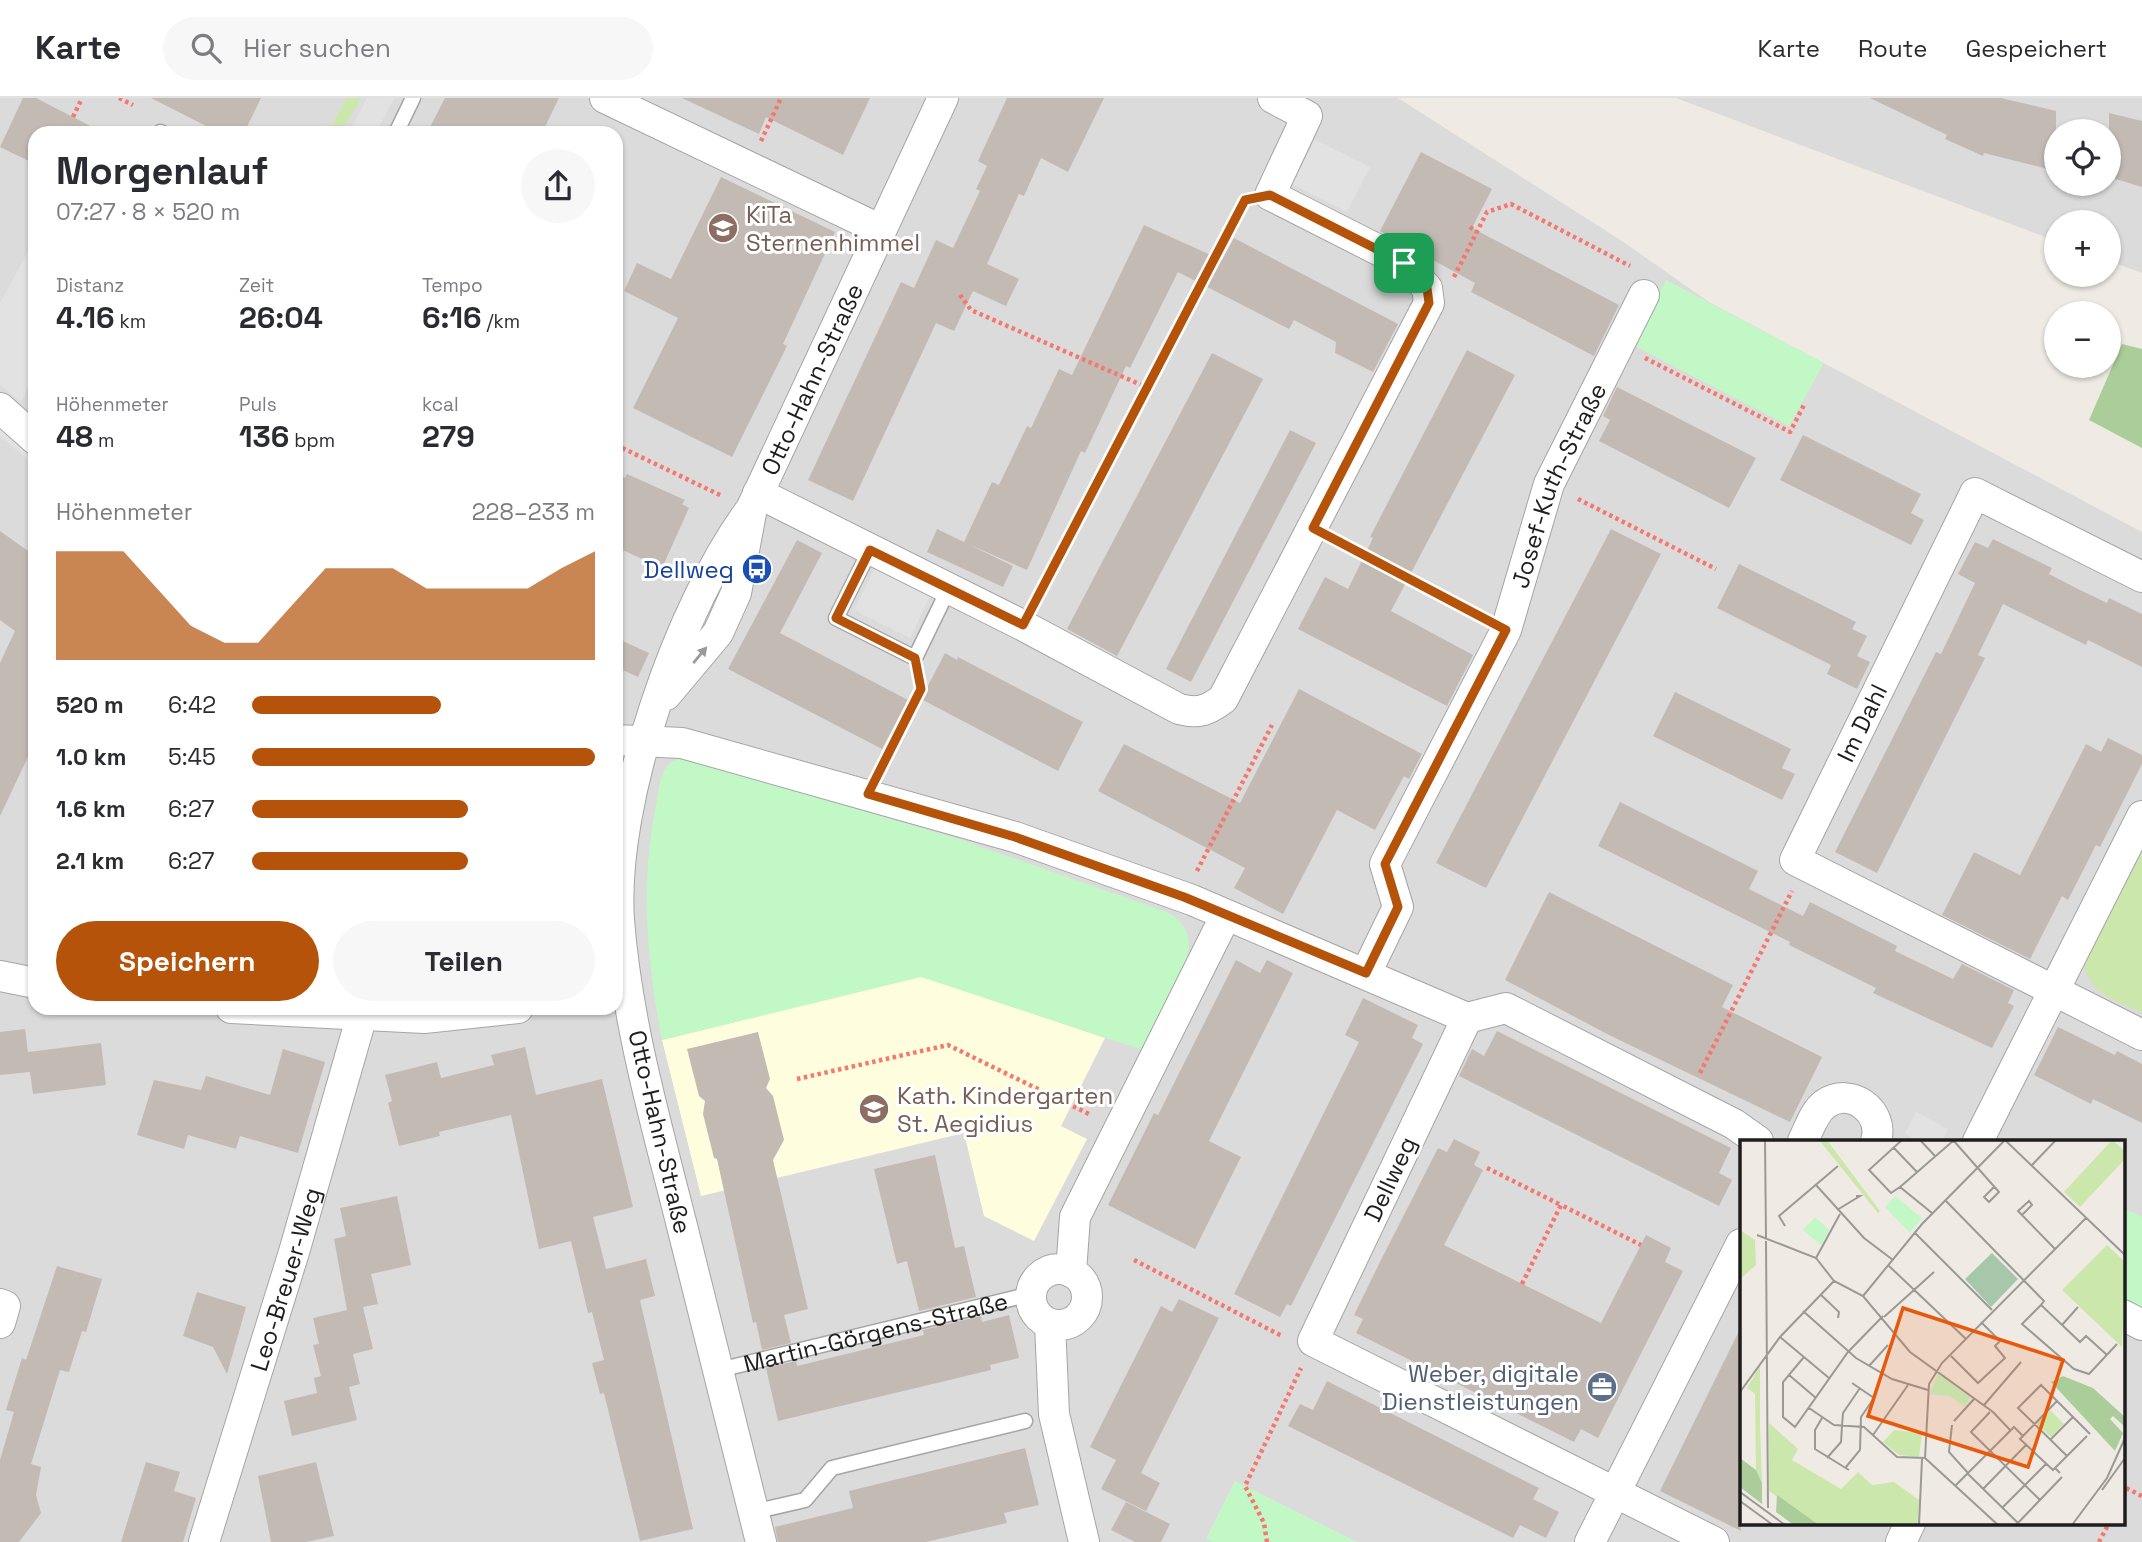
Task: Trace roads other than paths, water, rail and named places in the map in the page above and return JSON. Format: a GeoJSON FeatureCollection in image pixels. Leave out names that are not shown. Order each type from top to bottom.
{"type":"FeatureCollection","features":[{"type":"Feature","properties":{"kind":"street"},"geometry":{"type":"LineString","coordinates":[[605,98],[881,230]]}},
{"type":"Feature","properties":{"kind":"street","name":"Otto-Hahn-Straße"},"geometry":{"type":"LineString","coordinates":[[623,844],[645,741],[669,664],[729,539],[755,501],[943,98]]}},
{"type":"Feature","properties":{"kind":"street"},"geometry":{"type":"LineString","coordinates":[[755,501],[870,550],[950,588],[1179,709],[1195,713],[1210,709],[1223,699],[1429,303],[1427,288],[1404,263],[1270,195],[1307,116],[1273,98]]}},
{"type":"Feature","properties":{"kind":"street","name":"Josef-Kuth-Straße"},"geometry":{"type":"LineString","coordinates":[[1366,973],[1398,907],[1385,864],[1506,630],[1549,484],[1644,295]]}},
{"type":"Feature","properties":{"kind":"street"},"geometry":{"type":"LineString","coordinates":[[0,408],[28,433]]}},
{"type":"Feature","properties":{"kind":"street","name":"Im Dahl"},"geometry":{"type":"LineString","coordinates":[[2053,991],[1795,860],[1975,493],[2142,577]]}},
{"type":"Feature","properties":{"kind":"street"},"geometry":{"type":"LineString","coordinates":[[623,740],[682,743],[1015,837],[1184,897],[1467,1017],[1506,1008],[1687,1099],[1734,1124],[1757,1140]]}},
{"type":"Feature","properties":{"kind":"street"},"geometry":{"type":"LineString","coordinates":[[1978,1140],[2142,816]]}},
{"type":"Feature","properties":{"kind":"street"},"geometry":{"type":"LineString","coordinates":[[1084,1542],[1054,1414],[1050,1324],[1068,1324],[1083,1312],[1087,1294],[1079,1277],[1071,1272],[1075,1217],[1226,915]]}},
{"type":"Feature","properties":{"kind":"street"},"geometry":{"type":"LineString","coordinates":[[0,976],[28,982]]}},
{"type":"Feature","properties":{"kind":"street"},"geometry":{"type":"LineString","coordinates":[[2053,991],[2142,1035]]}},
{"type":"Feature","properties":{"kind":"street","name":"Otto-Hahn-Straße"},"geometry":{"type":"LineString","coordinates":[[623,997],[761,1542]]}},
{"type":"Feature","properties":{"kind":"street","name":"Leo-Breuer-Weg"},"geometry":{"type":"LineString","coordinates":[[204,1542],[294,1252],[362,1015]]}},
{"type":"Feature","properties":{"kind":"street"},"geometry":{"type":"LineString","coordinates":[[378,1015],[424,1018],[452,1015]]}},
{"type":"Feature","properties":{"kind":"street","name":"Dellweg"},"geometry":{"type":"LineString","coordinates":[[1467,1017],[1311,1345],[1615,1493]]}},
{"type":"Feature","properties":{"kind":"street"},"geometry":{"type":"LineString","coordinates":[[1804,1140],[1818,1111],[1826,1103],[1847,1098],[1867,1107],[1874,1115],[1881,1140]]}},
{"type":"Feature","properties":{"kind":"street"},"geometry":{"type":"LineString","coordinates":[[1590,1542],[1740,1246]]}},
{"type":"Feature","properties":{"kind":"street","name":"Martin-Görgens-Straße"},"geometry":{"type":"LineString","coordinates":[[1050,1324],[1039,1317],[1032,1307],[1031,1294],[1041,1276],[1050,1271],[1071,1272]]}},
{"type":"Feature","properties":{"kind":"street"},"geometry":{"type":"LineString","coordinates":[[2124,1316],[2142,1325]]}},
{"type":"Feature","properties":{"kind":"street"},"geometry":{"type":"LineString","coordinates":[[1615,1493],[1714,1542]]}},
{"type":"Feature","properties":{"kind":"street"},"geometry":{"type":"LineString","coordinates":[[1901,1542],[1910,1524]]}},
{"type":"Feature","properties":{"kind":"lane"},"geometry":{"type":"LineString","coordinates":[[399,126],[413,98]]}},
{"type":"Feature","properties":{"kind":"lane"},"geometry":{"type":"LineString","coordinates":[[870,550],[836,618],[915,658],[950,588]]}},
{"type":"Feature","properties":{"kind":"lane","name":"Martin-Görgens-Straße"},"geometry":{"type":"LineString","coordinates":[[719,1370],[1031,1294]]}},
{"type":"Feature","properties":{"kind":"lane"},"geometry":{"type":"LineString","coordinates":[[753,1512],[804,1500],[832,1468],[1026,1421]]}},
{"type":"Feature","properties":{"kind":"place","name":"KiTa Sternenhimmel"},"geometry":{"type":"Point","coordinates":[723,228]}},
{"type":"Feature","properties":{"kind":"place","name":"Dellweg"},"geometry":{"type":"Point","coordinates":[757,569]}},
{"type":"Feature","properties":{"kind":"place","name":"Kath. Kindergarten St. Aegidius"},"geometry":{"type":"Point","coordinates":[874,1109]}},
{"type":"Feature","properties":{"kind":"place","name":"Weber, digitale Dienstleistungen"},"geometry":{"type":"Point","coordinates":[1602,1387]}}]}
